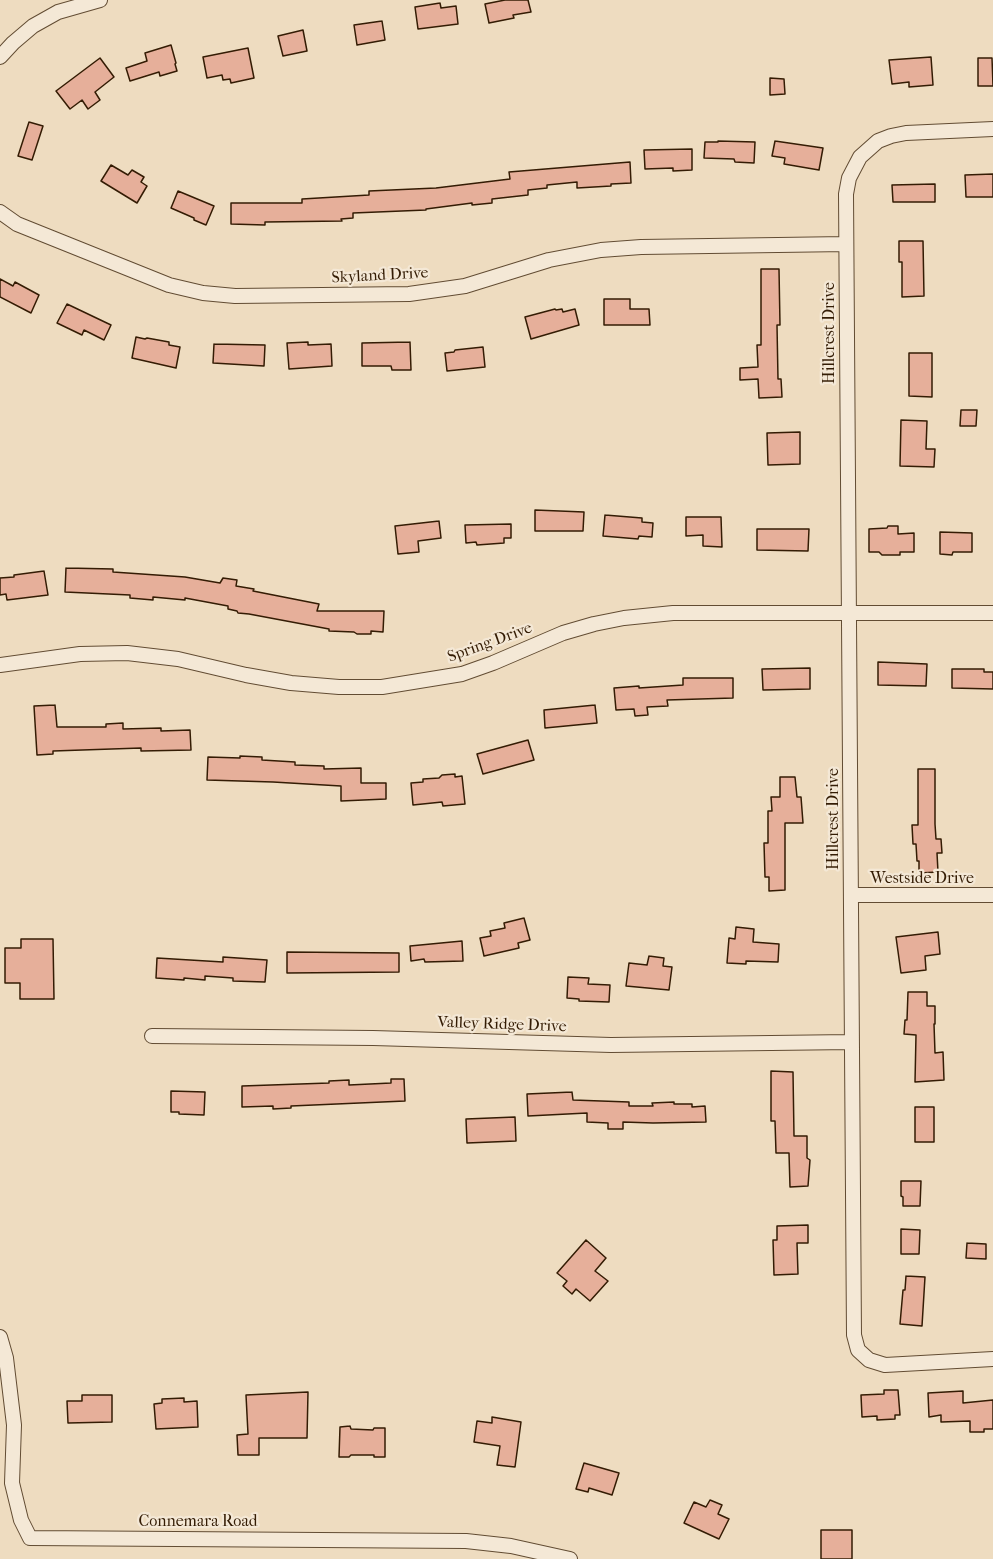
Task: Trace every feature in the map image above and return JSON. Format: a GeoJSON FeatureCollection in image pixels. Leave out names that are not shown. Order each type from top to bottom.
{"type":"FeatureCollection","features":[{"type":"Feature","properties":{"kind":"street"},"geometry":{"type":"LineString","coordinates":[[0,57],[33,26],[58,12],[100,0]]}},
{"type":"Feature","properties":{"kind":"street","name":"Hillcrest Drive"},"geometry":{"type":"LineString","coordinates":[[993,129],[906,133],[878,141],[860,157],[849,178],[846,194],[854,1335],[858,1350],[869,1360],[885,1365],[993,1359]]}},
{"type":"Feature","properties":{"kind":"street","name":"Skyland Drive"},"geometry":{"type":"LineString","coordinates":[[0,212],[17,224],[169,285],[202,293],[235,296],[409,294],[465,286],[549,260],[601,250],[641,247],[846,244]]}},
{"type":"Feature","properties":{"kind":"street","name":"Spring Drive"},"geometry":{"type":"LineString","coordinates":[[0,665],[80,654],[127,653],[178,659],[291,683],[339,687],[382,687],[462,674],[563,633],[624,618],[673,614],[993,613]]}},
{"type":"Feature","properties":{"kind":"street","name":"Westside Drive"},"geometry":{"type":"LineString","coordinates":[[850,895],[993,896]]}},
{"type":"Feature","properties":{"kind":"street","name":"Valley Ridge Drive"},"geometry":{"type":"LineString","coordinates":[[152,1036],[373,1038],[611,1045],[851,1042]]}},
{"type":"Feature","properties":{"kind":"street","name":"Connemara Road"},"geometry":{"type":"LineString","coordinates":[[0,1337],[6,1358],[14,1425],[12,1483],[21,1520],[30,1538],[466,1541],[511,1546],[570,1559]]}},
{"type":"Feature","properties":{"kind":"building"},"geometry":{"type":"Polygon","coordinates":[[[505,0],[528,0],[531,12],[489,23],[485,4],[505,0]]]}},
{"type":"Feature","properties":{"kind":"building"},"geometry":{"type":"Polygon","coordinates":[[[440,3],[441,8],[456,6],[458,24],[418,29],[415,7],[440,3]]]}},
{"type":"Feature","properties":{"kind":"building"},"geometry":{"type":"Polygon","coordinates":[[[382,21],[385,40],[357,45],[354,25],[382,21]]]}},
{"type":"Feature","properties":{"kind":"building"},"geometry":{"type":"Polygon","coordinates":[[[303,30],[307,51],[283,56],[278,36],[303,30]]]}},
{"type":"Feature","properties":{"kind":"building"},"geometry":{"type":"Polygon","coordinates":[[[171,45],[177,71],[160,76],[159,72],[130,81],[126,68],[147,61],[145,53],[171,45]]]}},
{"type":"Feature","properties":{"kind":"building"},"geometry":{"type":"Polygon","coordinates":[[[248,48],[254,78],[231,83],[230,79],[223,80],[222,75],[207,78],[203,57],[248,48]]]}},
{"type":"Feature","properties":{"kind":"building"},"geometry":{"type":"Polygon","coordinates":[[[931,57],[933,85],[909,87],[909,82],[892,84],[889,60],[931,57]]]}},
{"type":"Feature","properties":{"kind":"building"},"geometry":{"type":"Polygon","coordinates":[[[100,58],[114,77],[95,92],[100,100],[88,109],[82,100],[70,109],[56,91],[100,58]]]}},
{"type":"Feature","properties":{"kind":"building"},"geometry":{"type":"Polygon","coordinates":[[[978,58],[992,58],[993,86],[978,86],[978,58]]]}},
{"type":"Feature","properties":{"kind":"building"},"geometry":{"type":"Polygon","coordinates":[[[770,78],[784,79],[785,94],[770,95],[770,78]]]}},
{"type":"Feature","properties":{"kind":"building"},"geometry":{"type":"Polygon","coordinates":[[[29,122],[43,126],[32,160],[18,156],[29,122]]]}},
{"type":"Feature","properties":{"kind":"building"},"geometry":{"type":"Polygon","coordinates":[[[775,141],[823,148],[819,170],[784,164],[785,158],[772,156],[775,141]]]}},
{"type":"Feature","properties":{"kind":"building"},"geometry":{"type":"Polygon","coordinates":[[[705,142],[755,142],[754,163],[735,162],[734,159],[704,158],[705,142]]]}},
{"type":"Feature","properties":{"kind":"building"},"geometry":{"type":"Polygon","coordinates":[[[692,149],[692,170],[645,169],[644,150],[692,149]]]}},
{"type":"Feature","properties":{"kind":"building"},"geometry":{"type":"Polygon","coordinates":[[[630,162],[631,183],[577,188],[577,182],[547,185],[547,188],[528,190],[528,195],[492,199],[492,203],[472,205],[472,203],[426,210],[353,213],[353,218],[341,219],[342,221],[265,222],[265,225],[231,224],[231,203],[302,203],[302,199],[369,195],[369,191],[436,188],[510,179],[509,172],[630,162]]]}},
{"type":"Feature","properties":{"kind":"building"},"geometry":{"type":"Polygon","coordinates":[[[111,165],[128,175],[132,170],[144,177],[141,182],[147,186],[137,203],[101,181],[111,165]]]}},
{"type":"Feature","properties":{"kind":"building"},"geometry":{"type":"Polygon","coordinates":[[[993,174],[993,197],[966,197],[965,175],[993,174]]]}},
{"type":"Feature","properties":{"kind":"building"},"geometry":{"type":"Polygon","coordinates":[[[935,184],[935,202],[893,202],[892,185],[935,184]]]}},
{"type":"Feature","properties":{"kind":"building"},"geometry":{"type":"Polygon","coordinates":[[[178,191],[214,206],[206,225],[171,208],[178,191]]]}},
{"type":"Feature","properties":{"kind":"building"},"geometry":{"type":"Polygon","coordinates":[[[899,241],[923,241],[924,296],[902,297],[902,262],[899,262],[899,241]]]}},
{"type":"Feature","properties":{"kind":"building"},"geometry":{"type":"Polygon","coordinates":[[[761,269],[779,269],[778,379],[781,379],[782,397],[759,398],[758,379],[740,380],[740,368],[758,367],[757,345],[761,345],[761,269]]]}},
{"type":"Feature","properties":{"kind":"building"},"geometry":{"type":"Polygon","coordinates":[[[0,279],[13,286],[15,282],[39,295],[31,313],[0,297],[0,279]]]}},
{"type":"Feature","properties":{"kind":"building"},"geometry":{"type":"Polygon","coordinates":[[[604,299],[630,299],[630,309],[649,309],[650,325],[604,325],[604,299]]]}},
{"type":"Feature","properties":{"kind":"building"},"geometry":{"type":"Polygon","coordinates":[[[67,304],[111,325],[104,340],[84,330],[82,335],[57,323],[67,304]]]}},
{"type":"Feature","properties":{"kind":"building"},"geometry":{"type":"Polygon","coordinates":[[[562,309],[563,312],[575,309],[579,325],[531,339],[525,317],[562,309]]]}},
{"type":"Feature","properties":{"kind":"building"},"geometry":{"type":"Polygon","coordinates":[[[136,337],[169,342],[169,345],[180,347],[176,368],[132,358],[136,337]]]}},
{"type":"Feature","properties":{"kind":"building"},"geometry":{"type":"Polygon","coordinates":[[[308,342],[308,345],[331,344],[332,366],[289,369],[287,343],[308,342]]]}},
{"type":"Feature","properties":{"kind":"building"},"geometry":{"type":"Polygon","coordinates":[[[410,342],[411,370],[392,370],[391,366],[362,366],[362,343],[410,342]]]}},
{"type":"Feature","properties":{"kind":"building"},"geometry":{"type":"Polygon","coordinates":[[[214,344],[265,345],[264,366],[213,363],[214,344]]]}},
{"type":"Feature","properties":{"kind":"building"},"geometry":{"type":"Polygon","coordinates":[[[483,347],[485,367],[447,371],[445,353],[483,347]]]}},
{"type":"Feature","properties":{"kind":"building"},"geometry":{"type":"Polygon","coordinates":[[[909,353],[932,353],[932,397],[909,396],[909,353]]]}},
{"type":"Feature","properties":{"kind":"building"},"geometry":{"type":"Polygon","coordinates":[[[961,410],[977,410],[976,426],[960,426],[961,410]]]}},
{"type":"Feature","properties":{"kind":"building"},"geometry":{"type":"Polygon","coordinates":[[[901,420],[927,421],[926,449],[935,449],[934,467],[900,466],[901,420]]]}},
{"type":"Feature","properties":{"kind":"building"},"geometry":{"type":"Polygon","coordinates":[[[800,432],[800,464],[768,465],[767,433],[800,432]]]}},
{"type":"Feature","properties":{"kind":"building"},"geometry":{"type":"Polygon","coordinates":[[[535,510],[584,512],[583,531],[535,531],[535,510]]]}},
{"type":"Feature","properties":{"kind":"building"},"geometry":{"type":"Polygon","coordinates":[[[605,515],[642,518],[642,522],[653,523],[652,537],[639,536],[638,539],[603,536],[605,515]]]}},
{"type":"Feature","properties":{"kind":"building"},"geometry":{"type":"Polygon","coordinates":[[[686,517],[721,517],[722,547],[703,546],[703,535],[686,536],[686,517]]]}},
{"type":"Feature","properties":{"kind":"building"},"geometry":{"type":"Polygon","coordinates":[[[439,521],[441,538],[418,541],[419,552],[398,554],[395,526],[439,521]]]}},
{"type":"Feature","properties":{"kind":"building"},"geometry":{"type":"Polygon","coordinates":[[[511,524],[511,538],[504,538],[504,543],[477,545],[476,542],[466,543],[465,525],[511,524]]]}},
{"type":"Feature","properties":{"kind":"building"},"geometry":{"type":"Polygon","coordinates":[[[898,526],[898,534],[914,533],[914,552],[882,555],[879,552],[869,552],[869,529],[887,528],[898,526]]]}},
{"type":"Feature","properties":{"kind":"building"},"geometry":{"type":"Polygon","coordinates":[[[757,529],[809,529],[808,551],[757,550],[757,529]]]}},
{"type":"Feature","properties":{"kind":"building"},"geometry":{"type":"Polygon","coordinates":[[[940,532],[972,533],[972,552],[940,554],[940,532]]]}},
{"type":"Feature","properties":{"kind":"building"},"geometry":{"type":"Polygon","coordinates":[[[66,568],[113,569],[113,572],[185,577],[220,583],[223,578],[237,580],[236,586],[254,589],[253,591],[319,604],[317,611],[384,611],[383,632],[371,631],[371,634],[357,634],[329,631],[329,629],[238,613],[228,609],[228,606],[185,598],[185,600],[153,597],[153,600],[130,598],[130,595],[65,592],[66,568]]]}},
{"type":"Feature","properties":{"kind":"building"},"geometry":{"type":"Polygon","coordinates":[[[44,571],[48,595],[7,600],[6,594],[0,595],[0,578],[44,571]]]}},
{"type":"Feature","properties":{"kind":"building"},"geometry":{"type":"Polygon","coordinates":[[[878,662],[927,664],[926,686],[878,685],[878,662]]]}},
{"type":"Feature","properties":{"kind":"building"},"geometry":{"type":"Polygon","coordinates":[[[810,668],[810,689],[763,690],[762,669],[810,668]]]}},
{"type":"Feature","properties":{"kind":"building"},"geometry":{"type":"Polygon","coordinates":[[[952,669],[984,669],[984,672],[993,672],[993,689],[952,688],[952,669]]]}},
{"type":"Feature","properties":{"kind":"building"},"geometry":{"type":"Polygon","coordinates":[[[683,678],[733,678],[733,698],[667,700],[668,706],[647,707],[648,715],[635,716],[634,709],[616,710],[614,688],[683,685],[683,678]]]}},
{"type":"Feature","properties":{"kind":"building"},"geometry":{"type":"Polygon","coordinates":[[[55,705],[57,727],[106,727],[106,724],[123,723],[123,729],[190,730],[191,750],[141,751],[141,748],[53,751],[53,754],[37,755],[34,706],[55,705]]]}},
{"type":"Feature","properties":{"kind":"building"},"geometry":{"type":"Polygon","coordinates":[[[595,705],[597,723],[545,728],[544,710],[595,705]]]}},
{"type":"Feature","properties":{"kind":"building"},"geometry":{"type":"Polygon","coordinates":[[[528,740],[534,760],[483,774],[477,754],[528,740]]]}},
{"type":"Feature","properties":{"kind":"building"},"geometry":{"type":"Polygon","coordinates":[[[240,756],[295,762],[295,765],[324,766],[324,769],[361,768],[361,783],[386,783],[386,799],[341,801],[341,786],[207,780],[208,757],[240,758],[240,756]]]}},
{"type":"Feature","properties":{"kind":"building"},"geometry":{"type":"Polygon","coordinates":[[[918,769],[935,769],[936,839],[941,839],[942,853],[937,853],[938,872],[919,873],[916,844],[913,844],[912,825],[918,825],[918,769]]]}},
{"type":"Feature","properties":{"kind":"building"},"geometry":{"type":"Polygon","coordinates":[[[455,774],[455,777],[462,776],[465,804],[443,806],[442,802],[413,805],[411,783],[455,774]]]}},
{"type":"Feature","properties":{"kind":"building"},"geometry":{"type":"Polygon","coordinates":[[[780,777],[795,777],[797,797],[801,797],[803,823],[785,823],[785,890],[769,891],[769,877],[765,877],[764,843],[768,843],[768,811],[772,811],[771,797],[780,797],[780,777]]]}},
{"type":"Feature","properties":{"kind":"building"},"geometry":{"type":"Polygon","coordinates":[[[524,918],[530,940],[518,943],[519,948],[484,956],[480,938],[491,936],[490,931],[505,928],[504,923],[524,918]]]}},
{"type":"Feature","properties":{"kind":"building"},"geometry":{"type":"Polygon","coordinates":[[[736,927],[754,929],[753,942],[779,944],[778,962],[727,963],[729,938],[735,939],[736,927]]]}},
{"type":"Feature","properties":{"kind":"building"},"geometry":{"type":"Polygon","coordinates":[[[938,932],[940,954],[925,956],[926,970],[901,973],[896,937],[938,932]]]}},
{"type":"Feature","properties":{"kind":"building"},"geometry":{"type":"Polygon","coordinates":[[[21,939],[53,939],[54,999],[20,999],[20,983],[5,983],[5,948],[21,948],[21,939]]]}},
{"type":"Feature","properties":{"kind":"building"},"geometry":{"type":"Polygon","coordinates":[[[462,941],[463,961],[425,962],[424,959],[411,961],[410,946],[462,941]]]}},
{"type":"Feature","properties":{"kind":"building"},"geometry":{"type":"Polygon","coordinates":[[[287,952],[399,953],[399,972],[287,973],[287,952]]]}},
{"type":"Feature","properties":{"kind":"building"},"geometry":{"type":"Polygon","coordinates":[[[649,956],[664,958],[663,966],[672,967],[669,990],[626,986],[629,963],[647,965],[649,956]]]}},
{"type":"Feature","properties":{"kind":"building"},"geometry":{"type":"Polygon","coordinates":[[[223,957],[267,960],[265,982],[233,981],[233,978],[205,976],[205,980],[156,978],[157,958],[223,962],[223,957]]]}},
{"type":"Feature","properties":{"kind":"building"},"geometry":{"type":"Polygon","coordinates":[[[568,977],[589,978],[588,984],[610,985],[609,1002],[579,1001],[579,999],[567,998],[568,977]]]}},
{"type":"Feature","properties":{"kind":"building"},"geometry":{"type":"Polygon","coordinates":[[[908,992],[927,992],[927,1006],[935,1006],[935,1053],[943,1052],[944,1080],[915,1082],[916,1035],[904,1034],[908,992]]]}},
{"type":"Feature","properties":{"kind":"building"},"geometry":{"type":"Polygon","coordinates":[[[771,1071],[793,1072],[794,1136],[807,1136],[807,1158],[810,1160],[808,1186],[790,1187],[789,1153],[776,1153],[775,1121],[771,1121],[771,1071]]]}},
{"type":"Feature","properties":{"kind":"building"},"geometry":{"type":"Polygon","coordinates":[[[391,1079],[404,1079],[405,1101],[291,1106],[291,1108],[273,1109],[273,1106],[242,1107],[242,1086],[329,1083],[329,1081],[349,1080],[349,1085],[391,1083],[391,1079]]]}},
{"type":"Feature","properties":{"kind":"building"},"geometry":{"type":"Polygon","coordinates":[[[171,1091],[205,1092],[204,1115],[171,1112],[171,1091]]]}},
{"type":"Feature","properties":{"kind":"building"},"geometry":{"type":"Polygon","coordinates":[[[572,1092],[573,1100],[629,1102],[629,1106],[653,1106],[652,1103],[674,1102],[674,1104],[692,1104],[692,1107],[705,1106],[706,1122],[623,1122],[623,1129],[608,1129],[608,1123],[587,1122],[587,1113],[528,1116],[527,1094],[572,1092]]]}},
{"type":"Feature","properties":{"kind":"building"},"geometry":{"type":"Polygon","coordinates":[[[915,1107],[934,1107],[934,1142],[915,1142],[915,1107]]]}},
{"type":"Feature","properties":{"kind":"building"},"geometry":{"type":"Polygon","coordinates":[[[515,1117],[516,1141],[467,1143],[466,1119],[515,1117]]]}},
{"type":"Feature","properties":{"kind":"building"},"geometry":{"type":"Polygon","coordinates":[[[901,1181],[921,1181],[920,1206],[903,1206],[901,1181]]]}},
{"type":"Feature","properties":{"kind":"building"},"geometry":{"type":"Polygon","coordinates":[[[808,1225],[808,1243],[797,1243],[798,1274],[774,1275],[773,1240],[777,1240],[777,1226],[808,1225]]]}},
{"type":"Feature","properties":{"kind":"building"},"geometry":{"type":"Polygon","coordinates":[[[901,1229],[920,1230],[919,1254],[901,1254],[901,1229]]]}},
{"type":"Feature","properties":{"kind":"building"},"geometry":{"type":"Polygon","coordinates":[[[586,1240],[606,1258],[595,1271],[608,1281],[590,1301],[576,1289],[572,1294],[563,1286],[567,1281],[557,1273],[586,1240]]]}},
{"type":"Feature","properties":{"kind":"building"},"geometry":{"type":"Polygon","coordinates":[[[967,1243],[986,1244],[986,1259],[966,1258],[967,1243]]]}},
{"type":"Feature","properties":{"kind":"building"},"geometry":{"type":"Polygon","coordinates":[[[906,1276],[925,1277],[922,1326],[900,1324],[906,1276]]]}},
{"type":"Feature","properties":{"kind":"building"},"geometry":{"type":"Polygon","coordinates":[[[884,1390],[898,1390],[900,1415],[895,1415],[895,1419],[877,1420],[877,1416],[862,1417],[861,1395],[884,1394],[884,1390]]]}},
{"type":"Feature","properties":{"kind":"building"},"geometry":{"type":"Polygon","coordinates":[[[963,1391],[963,1403],[993,1400],[993,1429],[984,1429],[984,1432],[970,1432],[970,1421],[941,1422],[941,1415],[929,1417],[928,1393],[963,1391]]]}},
{"type":"Feature","properties":{"kind":"building"},"geometry":{"type":"Polygon","coordinates":[[[308,1392],[307,1438],[259,1438],[259,1455],[238,1455],[237,1435],[248,1434],[246,1395],[308,1392]]]}},
{"type":"Feature","properties":{"kind":"building"},"geometry":{"type":"Polygon","coordinates":[[[82,1395],[112,1395],[112,1422],[68,1423],[67,1401],[82,1401],[82,1395]]]}},
{"type":"Feature","properties":{"kind":"building"},"geometry":{"type":"Polygon","coordinates":[[[184,1398],[184,1402],[197,1401],[198,1427],[156,1429],[154,1404],[162,1403],[162,1399],[184,1398]]]}},
{"type":"Feature","properties":{"kind":"building"},"geometry":{"type":"Polygon","coordinates":[[[492,1417],[521,1422],[515,1467],[497,1465],[500,1446],[474,1442],[477,1421],[492,1423],[492,1417]]]}},
{"type":"Feature","properties":{"kind":"building"},"geometry":{"type":"Polygon","coordinates":[[[350,1426],[351,1429],[385,1428],[385,1457],[351,1455],[339,1457],[340,1427],[350,1426]]]}},
{"type":"Feature","properties":{"kind":"building"},"geometry":{"type":"Polygon","coordinates":[[[584,1463],[619,1473],[612,1495],[589,1488],[588,1492],[576,1489],[584,1463]]]}},
{"type":"Feature","properties":{"kind":"building"},"geometry":{"type":"Polygon","coordinates":[[[710,1500],[722,1505],[718,1514],[729,1519],[719,1539],[684,1523],[694,1502],[706,1507],[710,1500]]]}},
{"type":"Feature","properties":{"kind":"building"},"geometry":{"type":"Polygon","coordinates":[[[821,1530],[852,1530],[852,1559],[821,1559],[821,1530]]]}}]}
